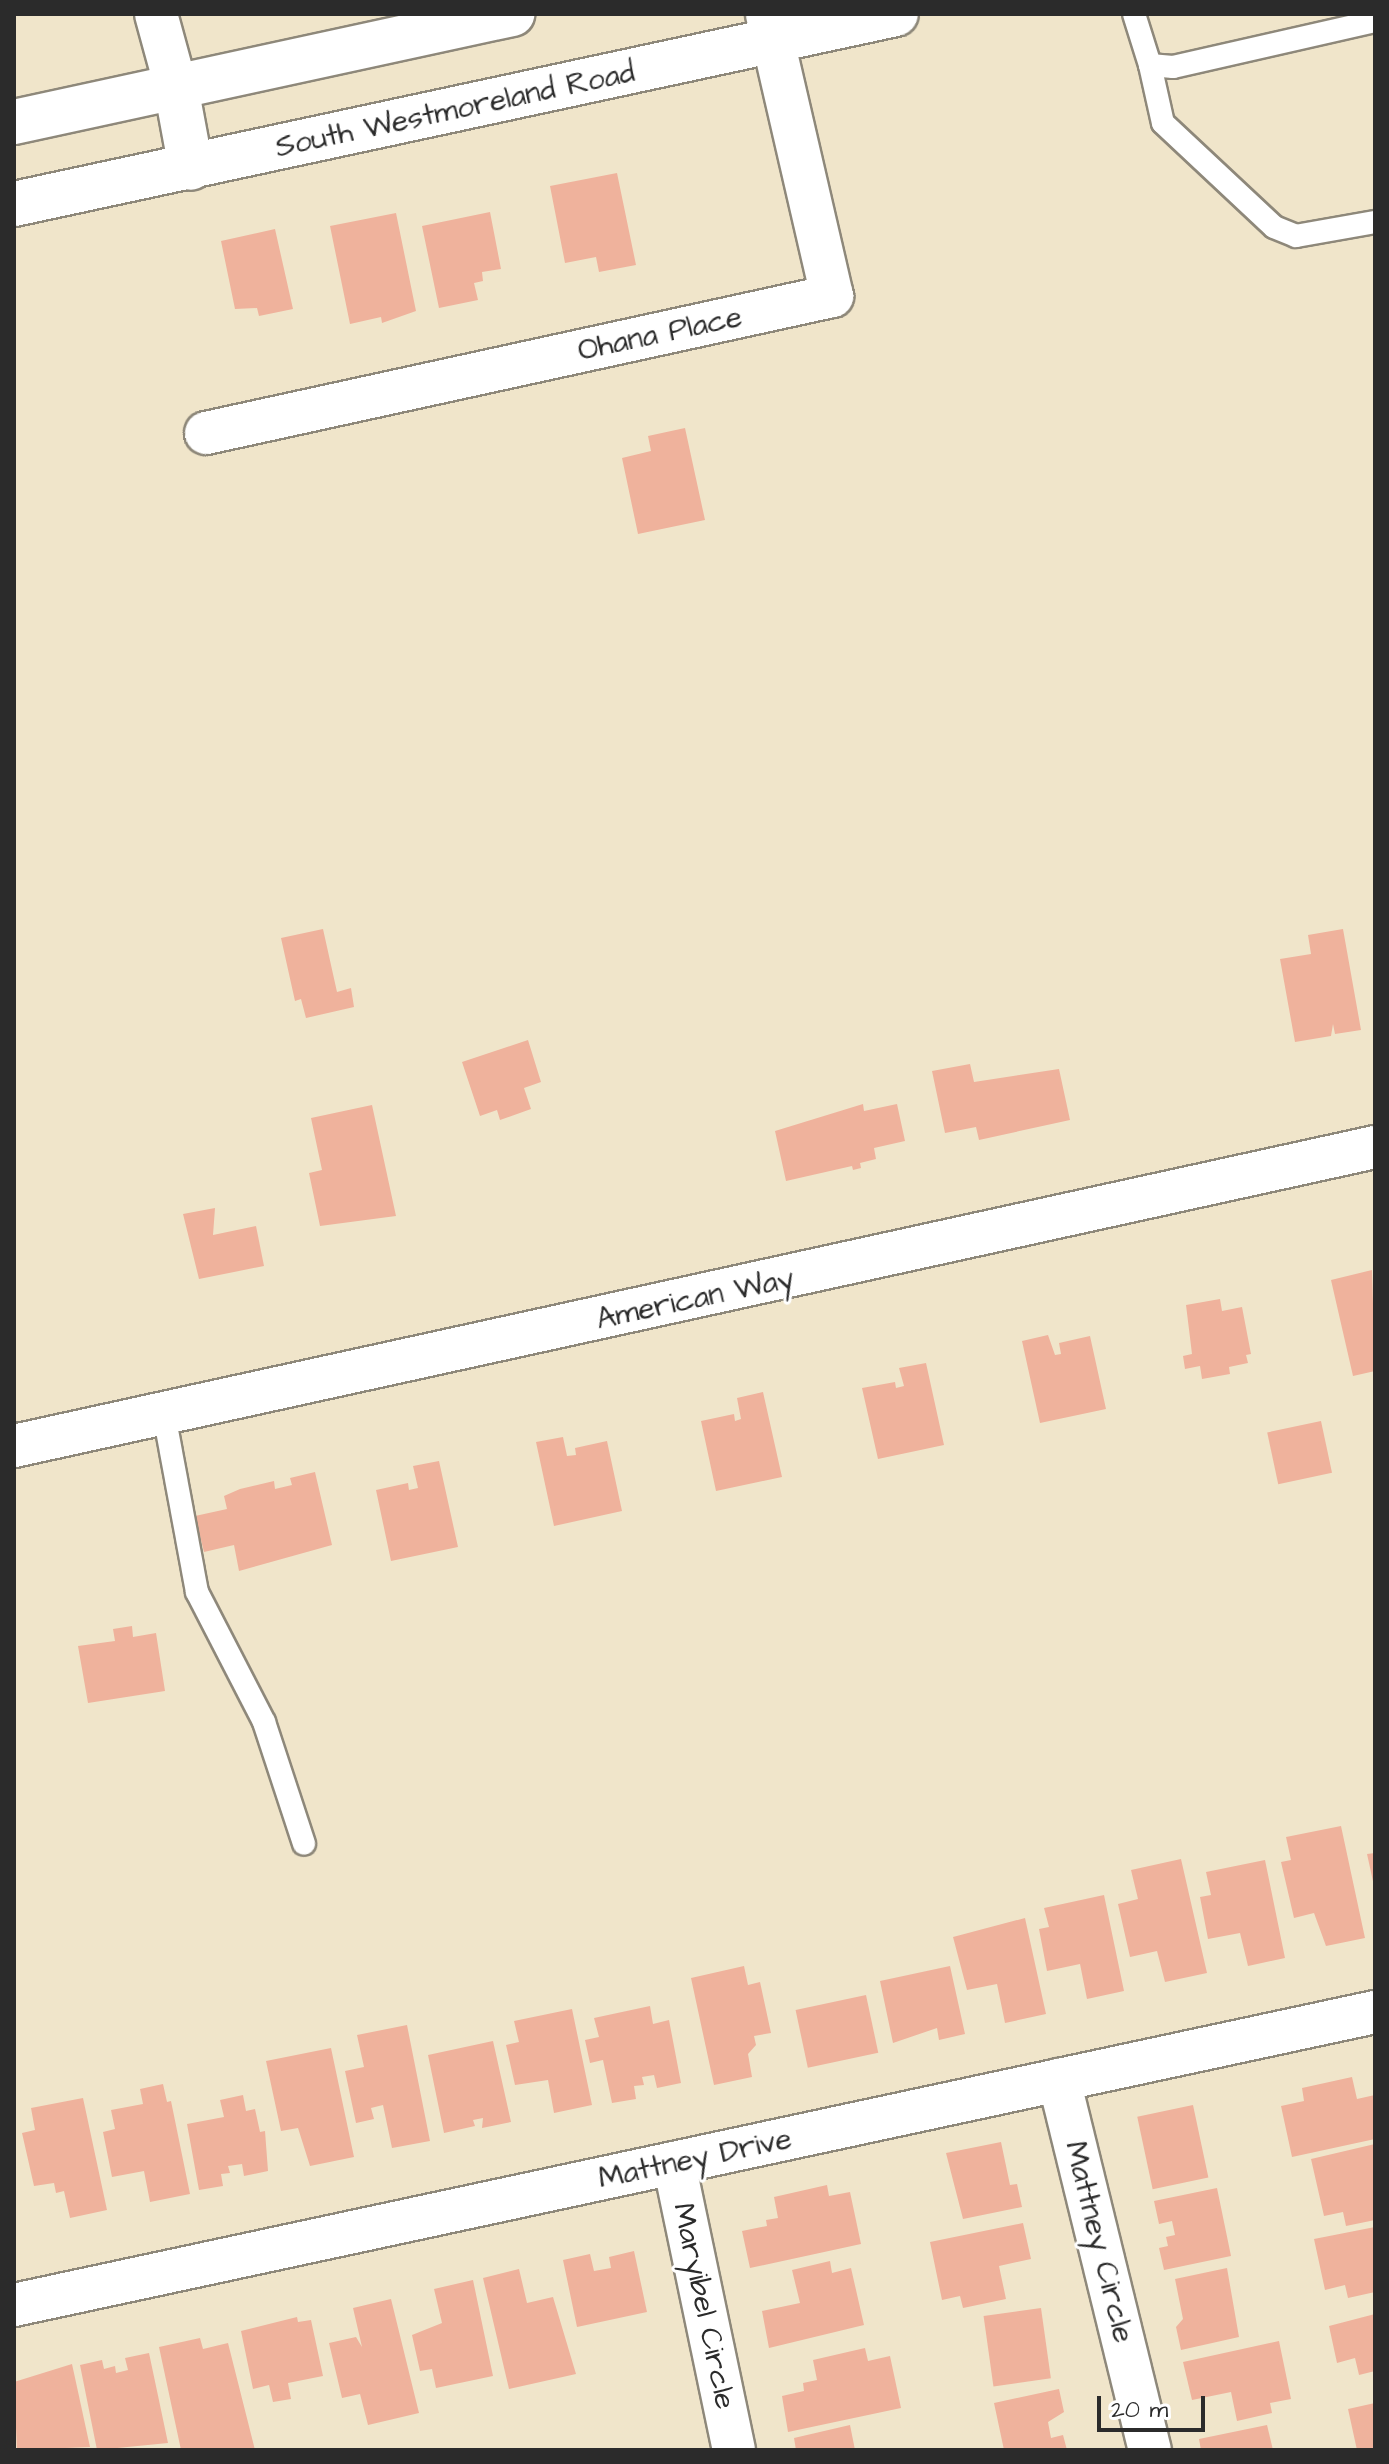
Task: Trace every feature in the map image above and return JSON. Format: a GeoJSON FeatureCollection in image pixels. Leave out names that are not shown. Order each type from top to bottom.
{"type":"FeatureCollection","features":[{"type":"Feature","properties":{"kind":"main road"},"geometry":{"type":"LineString","coordinates":[[14,122],[512,14]]}},
{"type":"Feature","properties":{"kind":"main road","name":"South Westmoreland Road"},"geometry":{"type":"LineString","coordinates":[[14,204],[191,168],[770,28],[896,14]]}},
{"type":"Feature","properties":{"kind":"main road"},"geometry":{"type":"LineString","coordinates":[[176,87],[191,168]]}},
{"type":"Feature","properties":{"kind":"street"},"geometry":{"type":"LineString","coordinates":[[156,14],[176,87]]}},
{"type":"Feature","properties":{"kind":"street","name":"Ohana Place"},"geometry":{"type":"LineString","coordinates":[[206,433],[832,296],[770,28]]}},
{"type":"Feature","properties":{"kind":"street","name":"American Way"},"geometry":{"type":"LineString","coordinates":[[14,1446],[1375,1147]]}},
{"type":"Feature","properties":{"kind":"street","name":"Mattney Drive"},"geometry":{"type":"LineString","coordinates":[[14,2305],[1375,2012]]}},
{"type":"Feature","properties":{"kind":"street","name":"Mattney Circle"},"geometry":{"type":"LineString","coordinates":[[1059,2080],[1150,2450]]}},
{"type":"Feature","properties":{"kind":"street","name":"Maryibel Circle"},"geometry":{"type":"LineString","coordinates":[[674,2163],[734,2450]]}},
{"type":"Feature","properties":{"kind":"lane"},"geometry":{"type":"LineString","coordinates":[[1134,14],[1163,123],[1274,227],[1296,236],[1375,222]]}},
{"type":"Feature","properties":{"kind":"lane"},"geometry":{"type":"LineString","coordinates":[[1150,65],[1173,67],[1375,21]]}},
{"type":"Feature","properties":{"kind":"lane"},"geometry":{"type":"LineString","coordinates":[[164,1414],[197,1592],[264,1722],[304,1844]]}},
{"type":"Feature","properties":{"kind":"building"},"geometry":{"type":"Polygon","coordinates":[[[617,173],[636,265],[599,272],[596,257],[565,263],[550,186],[617,173]]]}},
{"type":"Feature","properties":{"kind":"building"},"geometry":{"type":"Polygon","coordinates":[[[490,212],[501,269],[482,272],[483,281],[474,283],[478,300],[439,308],[422,226],[490,212]]]}},
{"type":"Feature","properties":{"kind":"building"},"geometry":{"type":"Polygon","coordinates":[[[396,213],[416,311],[382,323],[381,317],[350,324],[330,226],[396,213]]]}},
{"type":"Feature","properties":{"kind":"building"},"geometry":{"type":"Polygon","coordinates":[[[275,229],[293,309],[259,316],[257,308],[235,309],[221,241],[275,229]]]}},
{"type":"Feature","properties":{"kind":"building"},"geometry":{"type":"Polygon","coordinates":[[[685,428],[705,520],[638,534],[622,458],[651,451],[648,436],[685,428]]]}},
{"type":"Feature","properties":{"kind":"building"},"geometry":{"type":"Polygon","coordinates":[[[323,929],[337,992],[351,988],[354,1007],[306,1018],[301,999],[295,1001],[281,938],[323,929]]]}},
{"type":"Feature","properties":{"kind":"building"},"geometry":{"type":"Polygon","coordinates":[[[1343,929],[1361,1030],[1335,1034],[1333,1024],[1331,1036],[1295,1042],[1280,959],[1311,954],[1308,935],[1343,929]]]}},
{"type":"Feature","properties":{"kind":"building"},"geometry":{"type":"Polygon","coordinates":[[[528,1040],[541,1082],[524,1088],[531,1109],[500,1120],[497,1110],[480,1116],[462,1062],[528,1040]]]}},
{"type":"Feature","properties":{"kind":"building"},"geometry":{"type":"Polygon","coordinates":[[[970,1064],[974,1082],[1059,1069],[1070,1120],[979,1140],[976,1127],[945,1133],[932,1071],[970,1064]]]}},
{"type":"Feature","properties":{"kind":"building"},"geometry":{"type":"Polygon","coordinates":[[[863,1104],[864,1111],[897,1104],[905,1141],[874,1148],[876,1159],[860,1163],[861,1168],[853,1170],[852,1166],[786,1181],[775,1131],[863,1104]]]}},
{"type":"Feature","properties":{"kind":"building"},"geometry":{"type":"Polygon","coordinates":[[[372,1105],[396,1216],[320,1226],[309,1173],[322,1170],[311,1118],[372,1105]]]}},
{"type":"Feature","properties":{"kind":"building"},"geometry":{"type":"Polygon","coordinates":[[[215,1208],[213,1235],[256,1226],[264,1266],[199,1279],[183,1214],[215,1208]]]}},
{"type":"Feature","properties":{"kind":"building"},"geometry":{"type":"Polygon","coordinates":[[[1372,1270],[1375,1371],[1353,1376],[1331,1280],[1372,1270]]]}},
{"type":"Feature","properties":{"kind":"building"},"geometry":{"type":"Polygon","coordinates":[[[1220,1299],[1222,1311],[1242,1307],[1251,1354],[1246,1355],[1248,1363],[1229,1367],[1230,1374],[1202,1379],[1200,1366],[1185,1369],[1183,1356],[1192,1354],[1186,1305],[1220,1299]]]}},
{"type":"Feature","properties":{"kind":"building"},"geometry":{"type":"Polygon","coordinates":[[[1048,1335],[1055,1355],[1061,1354],[1059,1343],[1090,1336],[1106,1409],[1040,1423],[1022,1341],[1048,1335]]]}},
{"type":"Feature","properties":{"kind":"building"},"geometry":{"type":"Polygon","coordinates":[[[926,1363],[944,1445],[878,1459],[862,1388],[895,1382],[896,1388],[904,1386],[899,1368],[926,1363]]]}},
{"type":"Feature","properties":{"kind":"building"},"geometry":{"type":"Polygon","coordinates":[[[763,1392],[782,1477],[716,1491],[701,1421],[734,1414],[735,1421],[741,1419],[737,1398],[763,1392]]]}},
{"type":"Feature","properties":{"kind":"building"},"geometry":{"type":"Polygon","coordinates":[[[1321,1421],[1332,1473],[1278,1484],[1267,1432],[1321,1421]]]}},
{"type":"Feature","properties":{"kind":"building"},"geometry":{"type":"Polygon","coordinates":[[[563,1437],[567,1456],[576,1455],[575,1448],[607,1441],[622,1511],[554,1526],[536,1442],[563,1437]]]}},
{"type":"Feature","properties":{"kind":"building"},"geometry":{"type":"Polygon","coordinates":[[[439,1461],[458,1547],[391,1561],[376,1490],[408,1483],[409,1490],[418,1488],[413,1466],[439,1461]]]}},
{"type":"Feature","properties":{"kind":"building"},"geometry":{"type":"Polygon","coordinates":[[[315,1472],[332,1545],[239,1571],[234,1545],[204,1552],[195,1516],[227,1509],[224,1496],[240,1489],[274,1481],[275,1489],[292,1485],[290,1478],[315,1472]]]}},
{"type":"Feature","properties":{"kind":"building"},"geometry":{"type":"Polygon","coordinates":[[[132,1626],[133,1637],[156,1633],[165,1691],[88,1703],[78,1646],[115,1641],[113,1629],[132,1626]]]}},
{"type":"Feature","properties":{"kind":"building"},"geometry":{"type":"Polygon","coordinates":[[[1341,1826],[1365,1938],[1326,1946],[1314,1913],[1294,1918],[1281,1862],[1291,1860],[1286,1837],[1341,1826]]]}},
{"type":"Feature","properties":{"kind":"building"},"geometry":{"type":"Polygon","coordinates":[[[1375,1853],[1375,1886],[1374,1886],[1367,1854],[1375,1853]]]}},
{"type":"Feature","properties":{"kind":"building"},"geometry":{"type":"Polygon","coordinates":[[[1181,1859],[1207,1973],[1165,1982],[1157,1951],[1130,1957],[1118,1904],[1138,1899],[1131,1870],[1181,1859]]]}},
{"type":"Feature","properties":{"kind":"building"},"geometry":{"type":"Polygon","coordinates":[[[1265,1860],[1285,1958],[1248,1966],[1240,1933],[1208,1939],[1200,1897],[1211,1895],[1206,1872],[1265,1860]]]}},
{"type":"Feature","properties":{"kind":"building"},"geometry":{"type":"Polygon","coordinates":[[[1104,1895],[1124,1991],[1087,1999],[1080,1964],[1047,1971],[1039,1929],[1049,1927],[1044,1908],[1104,1895]]]}},
{"type":"Feature","properties":{"kind":"building"},"geometry":{"type":"Polygon","coordinates":[[[1025,1918],[1046,2014],[1005,2023],[997,1984],[967,1990],[953,1937],[1025,1918]]]}},
{"type":"Feature","properties":{"kind":"building"},"geometry":{"type":"Polygon","coordinates":[[[744,1966],[748,1985],[760,1982],[771,2033],[754,2036],[756,2045],[748,2054],[752,2077],[714,2085],[691,1978],[744,1966]]]}},
{"type":"Feature","properties":{"kind":"building"},"geometry":{"type":"Polygon","coordinates":[[[950,1966],[965,2034],[939,2040],[937,2028],[893,2043],[880,1981],[950,1966]]]}},
{"type":"Feature","properties":{"kind":"building"},"geometry":{"type":"Polygon","coordinates":[[[866,1995],[878,2053],[808,2068],[796,2010],[866,1995]]]}},
{"type":"Feature","properties":{"kind":"building"},"geometry":{"type":"Polygon","coordinates":[[[650,2006],[653,2024],[669,2020],[681,2083],[657,2088],[654,2075],[642,2077],[644,2085],[634,2086],[636,2099],[612,2103],[603,2060],[590,2063],[585,2040],[599,2037],[594,2018],[650,2006]]]}},
{"type":"Feature","properties":{"kind":"building"},"geometry":{"type":"Polygon","coordinates":[[[572,2009],[592,2105],[554,2113],[548,2080],[515,2085],[506,2045],[519,2042],[514,2021],[572,2009]]]}},
{"type":"Feature","properties":{"kind":"building"},"geometry":{"type":"Polygon","coordinates":[[[407,2025],[430,2141],[392,2148],[383,2105],[371,2108],[374,2119],[356,2123],[345,2071],[364,2067],[357,2035],[407,2025]]]}},
{"type":"Feature","properties":{"kind":"building"},"geometry":{"type":"Polygon","coordinates":[[[493,2041],[511,2122],[482,2128],[483,2118],[473,2120],[475,2126],[444,2133],[428,2055],[493,2041]]]}},
{"type":"Feature","properties":{"kind":"building"},"geometry":{"type":"Polygon","coordinates":[[[331,2048],[354,2157],[310,2166],[298,2128],[281,2131],[266,2061],[331,2048]]]}},
{"type":"Feature","properties":{"kind":"building"},"geometry":{"type":"Polygon","coordinates":[[[1352,2077],[1357,2099],[1375,2095],[1375,2139],[1292,2157],[1281,2106],[1304,2101],[1302,2088],[1352,2077]]]}},
{"type":"Feature","properties":{"kind":"building"},"geometry":{"type":"Polygon","coordinates":[[[163,2084],[167,2102],[171,2101],[190,2194],[150,2202],[144,2171],[112,2177],[103,2132],[115,2129],[111,2110],[143,2104],[140,2089],[163,2084]]]}},
{"type":"Feature","properties":{"kind":"building"},"geometry":{"type":"Polygon","coordinates":[[[243,2095],[246,2111],[255,2109],[260,2132],[265,2131],[268,2171],[244,2176],[242,2164],[228,2166],[230,2173],[221,2174],[223,2186],[199,2190],[187,2124],[224,2117],[220,2100],[243,2095]]]}},
{"type":"Feature","properties":{"kind":"building"},"geometry":{"type":"Polygon","coordinates":[[[83,2098],[107,2210],[70,2218],[64,2191],[56,2193],[54,2183],[34,2186],[22,2133],[35,2130],[31,2108],[83,2098]]]}},
{"type":"Feature","properties":{"kind":"building"},"geometry":{"type":"Polygon","coordinates":[[[1193,2105],[1208,2177],[1153,2189],[1137,2117],[1193,2105]]]}},
{"type":"Feature","properties":{"kind":"building"},"geometry":{"type":"Polygon","coordinates":[[[1001,2142],[1010,2185],[1017,2184],[1022,2207],[963,2219],[946,2153],[1001,2142]]]}},
{"type":"Feature","properties":{"kind":"building"},"geometry":{"type":"Polygon","coordinates":[[[1375,2144],[1375,2220],[1346,2226],[1343,2212],[1324,2216],[1311,2159],[1375,2144]]]}},
{"type":"Feature","properties":{"kind":"building"},"geometry":{"type":"Polygon","coordinates":[[[827,2185],[829,2196],[850,2192],[861,2244],[750,2268],[742,2231],[767,2226],[766,2220],[778,2218],[774,2197],[827,2185]]]}},
{"type":"Feature","properties":{"kind":"building"},"geometry":{"type":"Polygon","coordinates":[[[1217,2188],[1231,2256],[1164,2270],[1159,2248],[1168,2246],[1166,2237],[1175,2235],[1172,2221],[1159,2224],[1154,2201],[1217,2188]]]}},
{"type":"Feature","properties":{"kind":"building"},"geometry":{"type":"Polygon","coordinates":[[[1023,2223],[1031,2259],[999,2266],[1006,2299],[963,2308],[960,2296],[942,2300],[930,2242],[1023,2223]]]}},
{"type":"Feature","properties":{"kind":"building"},"geometry":{"type":"Polygon","coordinates":[[[1375,2227],[1375,2292],[1348,2298],[1345,2285],[1325,2290],[1314,2239],[1375,2227]]]}},
{"type":"Feature","properties":{"kind":"building"},"geometry":{"type":"Polygon","coordinates":[[[634,2251],[647,2312],[577,2327],[563,2260],[590,2254],[594,2271],[611,2268],[609,2257],[634,2251]]]}},
{"type":"Feature","properties":{"kind":"building"},"geometry":{"type":"Polygon","coordinates":[[[830,2261],[832,2273],[851,2268],[864,2325],[769,2348],[762,2311],[800,2303],[792,2270],[830,2261]]]}},
{"type":"Feature","properties":{"kind":"building"},"geometry":{"type":"Polygon","coordinates":[[[1227,2268],[1239,2337],[1181,2350],[1176,2327],[1183,2319],[1175,2279],[1227,2268]]]}},
{"type":"Feature","properties":{"kind":"building"},"geometry":{"type":"Polygon","coordinates":[[[519,2269],[527,2303],[553,2297],[576,2374],[509,2389],[483,2278],[519,2269]]]}},
{"type":"Feature","properties":{"kind":"building"},"geometry":{"type":"Polygon","coordinates":[[[473,2280],[493,2376],[436,2388],[432,2369],[420,2371],[412,2335],[442,2323],[434,2289],[473,2280]]]}},
{"type":"Feature","properties":{"kind":"building"},"geometry":{"type":"Polygon","coordinates":[[[391,2299],[419,2413],[368,2425],[360,2394],[342,2398],[329,2343],[356,2337],[362,2347],[353,2308],[391,2299]]]}},
{"type":"Feature","properties":{"kind":"building"},"geometry":{"type":"Polygon","coordinates":[[[1041,2308],[1051,2378],[993,2386],[984,2316],[1041,2308]]]}},
{"type":"Feature","properties":{"kind":"building"},"geometry":{"type":"Polygon","coordinates":[[[1375,2314],[1375,2371],[1359,2375],[1355,2358],[1337,2363],[1329,2326],[1375,2314]]]}},
{"type":"Feature","properties":{"kind":"building"},"geometry":{"type":"Polygon","coordinates":[[[297,2317],[298,2322],[311,2320],[323,2376],[288,2383],[291,2399],[273,2402],[269,2385],[253,2389],[241,2331],[297,2317]]]}},
{"type":"Feature","properties":{"kind":"building"},"geometry":{"type":"Polygon","coordinates":[[[200,2338],[203,2349],[228,2343],[255,2450],[181,2450],[159,2347],[200,2338]]]}},
{"type":"Feature","properties":{"kind":"building"},"geometry":{"type":"Polygon","coordinates":[[[1279,2341],[1291,2399],[1270,2403],[1272,2413],[1237,2421],[1231,2392],[1192,2400],[1183,2362],[1279,2341]]]}},
{"type":"Feature","properties":{"kind":"building"},"geometry":{"type":"Polygon","coordinates":[[[865,2348],[868,2361],[890,2356],[901,2408],[788,2432],[782,2396],[804,2391],[803,2383],[817,2380],[813,2360],[865,2348]]]}},
{"type":"Feature","properties":{"kind":"building"},"geometry":{"type":"Polygon","coordinates":[[[149,2353],[168,2443],[97,2450],[80,2365],[102,2360],[104,2369],[115,2366],[116,2373],[128,2370],[125,2358],[149,2353]]]}},
{"type":"Feature","properties":{"kind":"building"},"geometry":{"type":"Polygon","coordinates":[[[72,2364],[90,2447],[17,2450],[14,2382],[72,2364]]]}},
{"type":"Feature","properties":{"kind":"building"},"geometry":{"type":"Polygon","coordinates":[[[1059,2389],[1064,2412],[1048,2422],[1051,2438],[1063,2435],[1067,2450],[1004,2450],[994,2403],[1059,2389]]]}},
{"type":"Feature","properties":{"kind":"building"},"geometry":{"type":"Polygon","coordinates":[[[1375,2403],[1375,2450],[1357,2450],[1348,2409],[1375,2403]]]}},
{"type":"Feature","properties":{"kind":"building"},"geometry":{"type":"Polygon","coordinates":[[[850,2425],[855,2450],[796,2450],[794,2438],[850,2425]]]}},
{"type":"Feature","properties":{"kind":"building"},"geometry":{"type":"Polygon","coordinates":[[[1267,2425],[1273,2450],[1201,2450],[1199,2439],[1267,2425]]]}}]}
